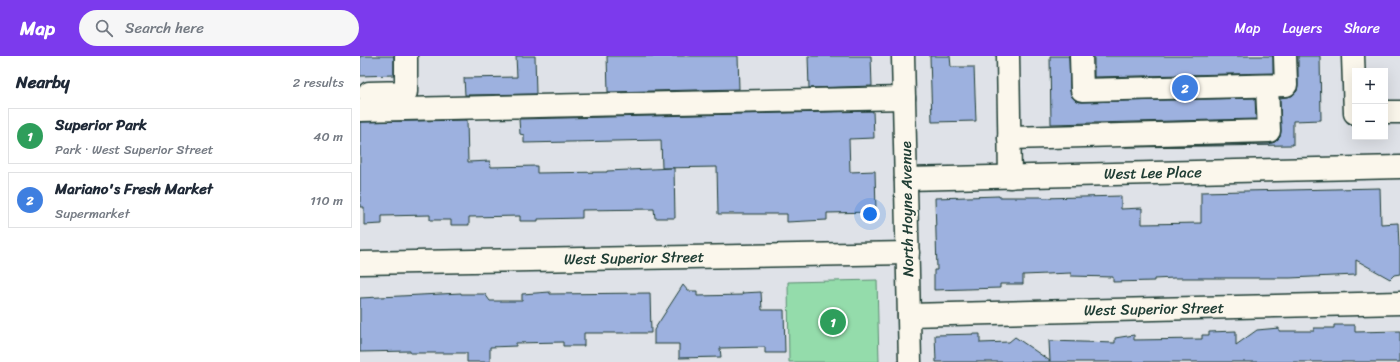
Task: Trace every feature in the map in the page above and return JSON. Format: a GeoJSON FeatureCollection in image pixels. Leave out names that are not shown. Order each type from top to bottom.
{"type":"FeatureCollection","features":[{"type":"Feature","properties":{"kind":"street"},"geometry":{"type":"LineString","coordinates":[[364,101],[406,92],[406,56]]}},
{"type":"Feature","properties":{"kind":"street","name":"North Hoyne Avenue"},"geometry":{"type":"LineString","coordinates":[[903,56],[910,362]]}},
{"type":"Feature","properties":{"kind":"street"},"geometry":{"type":"LineString","coordinates":[[1008,56],[1010,177]]}},
{"type":"Feature","properties":{"kind":"street"},"geometry":{"type":"LineString","coordinates":[[1081,56],[1082,90],[1286,86],[1285,56]]}},
{"type":"Feature","properties":{"kind":"street"},"geometry":{"type":"LineString","coordinates":[[1353,56],[1355,104]]}},
{"type":"Feature","properties":{"kind":"street"},"geometry":{"type":"LineString","coordinates":[[1009,138],[1269,131],[1267,86]]}},
{"type":"Feature","properties":{"kind":"street"},"geometry":{"type":"LineString","coordinates":[[364,101],[904,98]]}},
{"type":"Feature","properties":{"kind":"street"},"geometry":{"type":"LineString","coordinates":[[1388,112],[1400,112]]}},
{"type":"Feature","properties":{"kind":"street","name":"West Lee Place"},"geometry":{"type":"LineString","coordinates":[[906,179],[1400,167]]}},
{"type":"Feature","properties":{"kind":"street","name":"West Superior Street"},"geometry":{"type":"LineString","coordinates":[[360,263],[908,253]]}},
{"type":"Feature","properties":{"kind":"street","name":"West Superior Street"},"geometry":{"type":"LineString","coordinates":[[909,315],[1400,303]]}},
{"type":"Feature","properties":{"kind":"green space"},"geometry":{"type":"Polygon","coordinates":[[[877,280],[879,362],[789,362],[788,282],[877,280]]]}},
{"type":"Feature","properties":{"kind":"building"},"geometry":{"type":"Polygon","coordinates":[[[360,56],[394,56],[394,75],[360,76],[360,56]]]}},
{"type":"Feature","properties":{"kind":"building"},"geometry":{"type":"Polygon","coordinates":[[[516,56],[535,56],[536,94],[465,95],[464,78],[517,77],[516,56]]]}},
{"type":"Feature","properties":{"kind":"building"},"geometry":{"type":"Polygon","coordinates":[[[607,56],[738,56],[739,89],[608,92],[607,56]]]}},
{"type":"Feature","properties":{"kind":"building"},"geometry":{"type":"Polygon","coordinates":[[[808,56],[871,56],[872,86],[809,88],[808,56]]]}},
{"type":"Feature","properties":{"kind":"building"},"geometry":{"type":"Polygon","coordinates":[[[930,56],[950,56],[951,67],[974,67],[976,121],[932,122],[930,56]]]}},
{"type":"Feature","properties":{"kind":"building"},"geometry":{"type":"Polygon","coordinates":[[[1050,56],[1069,56],[1070,91],[1072,97],[1076,101],[1255,98],[1256,119],[1051,124],[1050,56]]]}},
{"type":"Feature","properties":{"kind":"building"},"geometry":{"type":"Polygon","coordinates":[[[1094,56],[1273,56],[1273,73],[1094,77],[1094,56]]]}},
{"type":"Feature","properties":{"kind":"building"},"geometry":{"type":"Polygon","coordinates":[[[1298,56],[1320,56],[1321,120],[1293,121],[1293,145],[1125,147],[1269,144],[1275,142],[1280,137],[1281,131],[1280,98],[1292,96],[1297,91],[1298,56]]]}},
{"type":"Feature","properties":{"kind":"building"},"geometry":{"type":"Polygon","coordinates":[[[873,111],[874,138],[849,139],[850,172],[875,171],[876,212],[827,213],[827,220],[787,222],[787,214],[718,214],[717,167],[662,168],[661,140],[524,143],[524,135],[520,134],[519,119],[873,111]]]}},
{"type":"Feature","properties":{"kind":"building"},"geometry":{"type":"Polygon","coordinates":[[[467,120],[468,162],[490,161],[491,167],[537,166],[537,173],[607,172],[674,168],[675,218],[655,218],[654,209],[582,210],[582,218],[520,221],[520,216],[469,217],[469,225],[451,225],[451,220],[430,220],[430,215],[382,216],[382,224],[364,225],[364,207],[360,207],[360,122],[467,120]]]}},
{"type":"Feature","properties":{"kind":"building"},"geometry":{"type":"Polygon","coordinates":[[[1380,188],[1381,224],[1398,223],[1400,274],[1394,275],[1390,279],[1356,260],[1356,275],[1290,278],[1174,278],[1154,279],[1154,281],[1113,282],[1113,277],[1071,276],[1071,273],[1023,275],[1023,284],[1000,284],[1000,288],[934,290],[934,270],[937,270],[935,198],[999,196],[1043,198],[1121,196],[1121,209],[1142,208],[1142,224],[1201,223],[1201,192],[1380,188]]]}},
{"type":"Feature","properties":{"kind":"building"},"geometry":{"type":"Polygon","coordinates":[[[683,285],[688,291],[697,291],[697,296],[743,295],[742,293],[761,292],[762,310],[784,310],[785,353],[765,353],[765,347],[720,348],[721,357],[679,358],[679,344],[654,344],[654,330],[683,285]]]}},
{"type":"Feature","properties":{"kind":"building"},"geometry":{"type":"Polygon","coordinates":[[[550,292],[550,294],[650,293],[651,333],[584,333],[584,346],[563,346],[563,342],[516,343],[516,346],[490,347],[490,362],[467,362],[467,353],[410,353],[410,351],[360,352],[360,298],[461,293],[485,294],[490,301],[522,301],[522,294],[550,292]]]}},
{"type":"Feature","properties":{"kind":"building"},"geometry":{"type":"Polygon","coordinates":[[[1334,325],[1355,325],[1355,332],[1400,331],[1400,362],[936,362],[935,335],[980,334],[980,343],[1009,342],[1015,337],[1050,361],[1049,341],[1115,343],[1115,338],[1134,335],[1134,340],[1202,339],[1202,335],[1209,335],[1209,332],[1236,331],[1236,345],[1257,330],[1279,328],[1279,331],[1314,331],[1314,328],[1334,328],[1334,325]]]}},
{"type":"Feature","properties":{"kind":"place","name":"Mariano's Fresh Market"},"geometry":{"type":"Point","coordinates":[1185,88]}},
{"type":"Feature","properties":{"kind":"place","name":"Superior Park"},"geometry":{"type":"Point","coordinates":[833,322]}}]}
